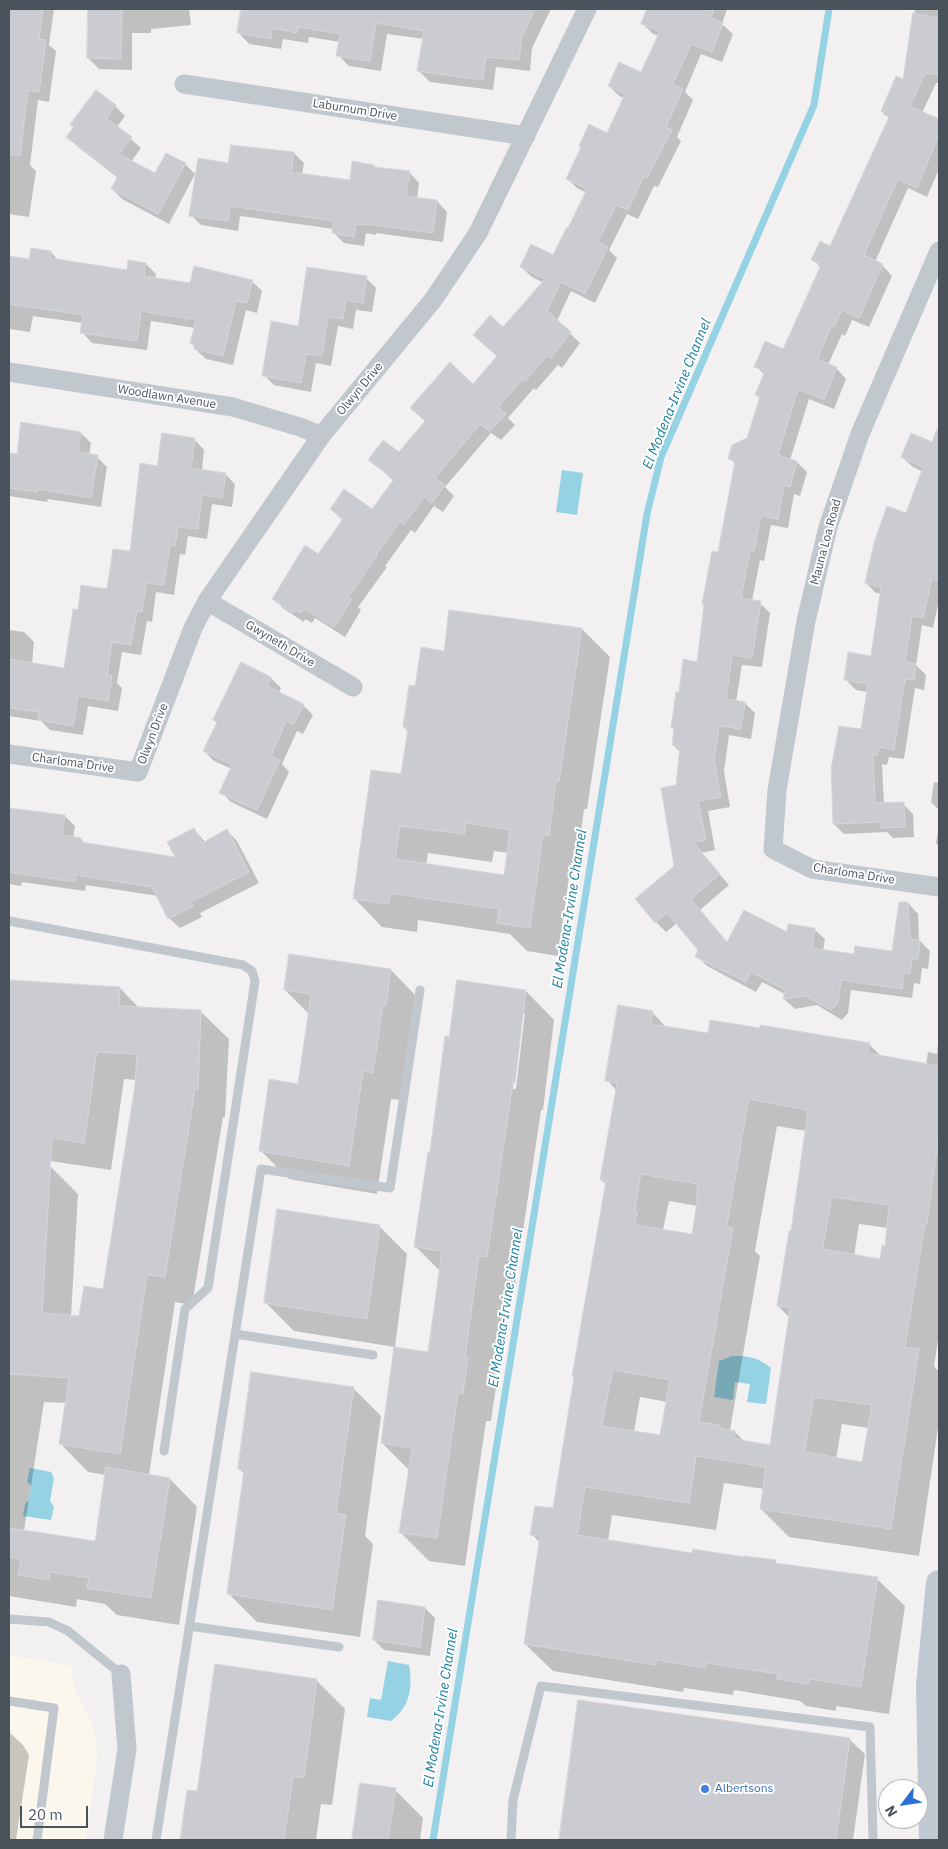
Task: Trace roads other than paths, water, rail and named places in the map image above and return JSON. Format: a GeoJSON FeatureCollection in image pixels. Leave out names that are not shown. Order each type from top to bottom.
{"type":"FeatureCollection","features":[{"type":"Feature","properties":{"kind":"main road"},"geometry":{"type":"LineString","coordinates":[[932,1840],[929,1686],[939,1583]]}},
{"type":"Feature","properties":{"kind":"street","name":"Olwyn Drive"},"geometry":{"type":"LineString","coordinates":[[138,772],[193,628],[207,600],[321,436],[434,300],[478,233],[587,9]]}},
{"type":"Feature","properties":{"kind":"street","name":"Laburnum Drive"},"geometry":{"type":"LineString","coordinates":[[184,84],[526,136]]}},
{"type":"Feature","properties":{"kind":"street","name":"Mauna Loa Road"},"geometry":{"type":"LineString","coordinates":[[773,849],[777,790],[806,621],[828,527],[860,434],[939,251]]}},
{"type":"Feature","properties":{"kind":"street","name":"Woodlawn Avenue"},"geometry":{"type":"LineString","coordinates":[[9,372],[233,407],[303,428],[321,436]]}},
{"type":"Feature","properties":{"kind":"street","name":"Gwyneth Drive"},"geometry":{"type":"LineString","coordinates":[[207,600],[353,687]]}},
{"type":"Feature","properties":{"kind":"street","name":"Charloma Drive"},"geometry":{"type":"LineString","coordinates":[[9,754],[138,772]]}},
{"type":"Feature","properties":{"kind":"street","name":"Charloma Drive"},"geometry":{"type":"LineString","coordinates":[[773,849],[812,869],[939,887]]}},
{"type":"Feature","properties":{"kind":"street"},"geometry":{"type":"LineString","coordinates":[[114,1840],[127,1749],[121,1674]]}},
{"type":"Feature","properties":{"kind":"lane"},"geometry":{"type":"LineString","coordinates":[[9,921],[243,965],[252,971],[255,981],[208,1288],[185,1309],[164,1452]]}},
{"type":"Feature","properties":{"kind":"lane"},"geometry":{"type":"LineString","coordinates":[[156,1840],[261,1168],[390,1188],[420,990]]}},
{"type":"Feature","properties":{"kind":"lane"},"geometry":{"type":"LineString","coordinates":[[235,1334],[373,1356]]}},
{"type":"Feature","properties":{"kind":"lane"},"geometry":{"type":"LineString","coordinates":[[9,1619],[48,1622],[68,1632],[121,1674]]}},
{"type":"Feature","properties":{"kind":"lane"},"geometry":{"type":"LineString","coordinates":[[189,1626],[339,1647]]}},
{"type":"Feature","properties":{"kind":"lane"},"geometry":{"type":"LineString","coordinates":[[511,1840],[513,1800],[541,1686],[870,1727],[873,1840]]}},
{"type":"Feature","properties":{"kind":"lane"},"geometry":{"type":"LineString","coordinates":[[9,1701],[54,1708],[38,1840]]}},
{"type":"Feature","properties":{"kind":"water"},"geometry":{"type":"Polygon","coordinates":[[[562,470],[583,473],[577,515],[556,512],[562,470]]]}},
{"type":"Feature","properties":{"kind":"water"},"geometry":{"type":"Polygon","coordinates":[[[732,1356],[753,1358],[771,1368],[766,1404],[747,1402],[750,1384],[735,1382],[733,1400],[714,1397],[719,1361],[732,1356]]]}},
{"type":"Feature","properties":{"kind":"water"},"geometry":{"type":"Polygon","coordinates":[[[30,1468],[51,1472],[54,1478],[50,1501],[54,1507],[51,1520],[23,1516],[25,1504],[29,1500],[31,1486],[27,1481],[30,1468]]]}},
{"type":"Feature","properties":{"kind":"water"},"geometry":{"type":"Polygon","coordinates":[[[388,1661],[409,1665],[411,1681],[406,1703],[391,1721],[367,1717],[370,1698],[381,1700],[388,1661]]]}},
{"type":"Feature","properties":{"kind":"waterway","name":"El Modena-Irvine Channel"},"geometry":{"type":"LineString","coordinates":[[433,1840],[647,514],[661,457],[814,105],[829,9]]}},
{"type":"Feature","properties":{"kind":"place","name":"Albertsons"},"geometry":{"type":"Point","coordinates":[705,1789]}}]}
